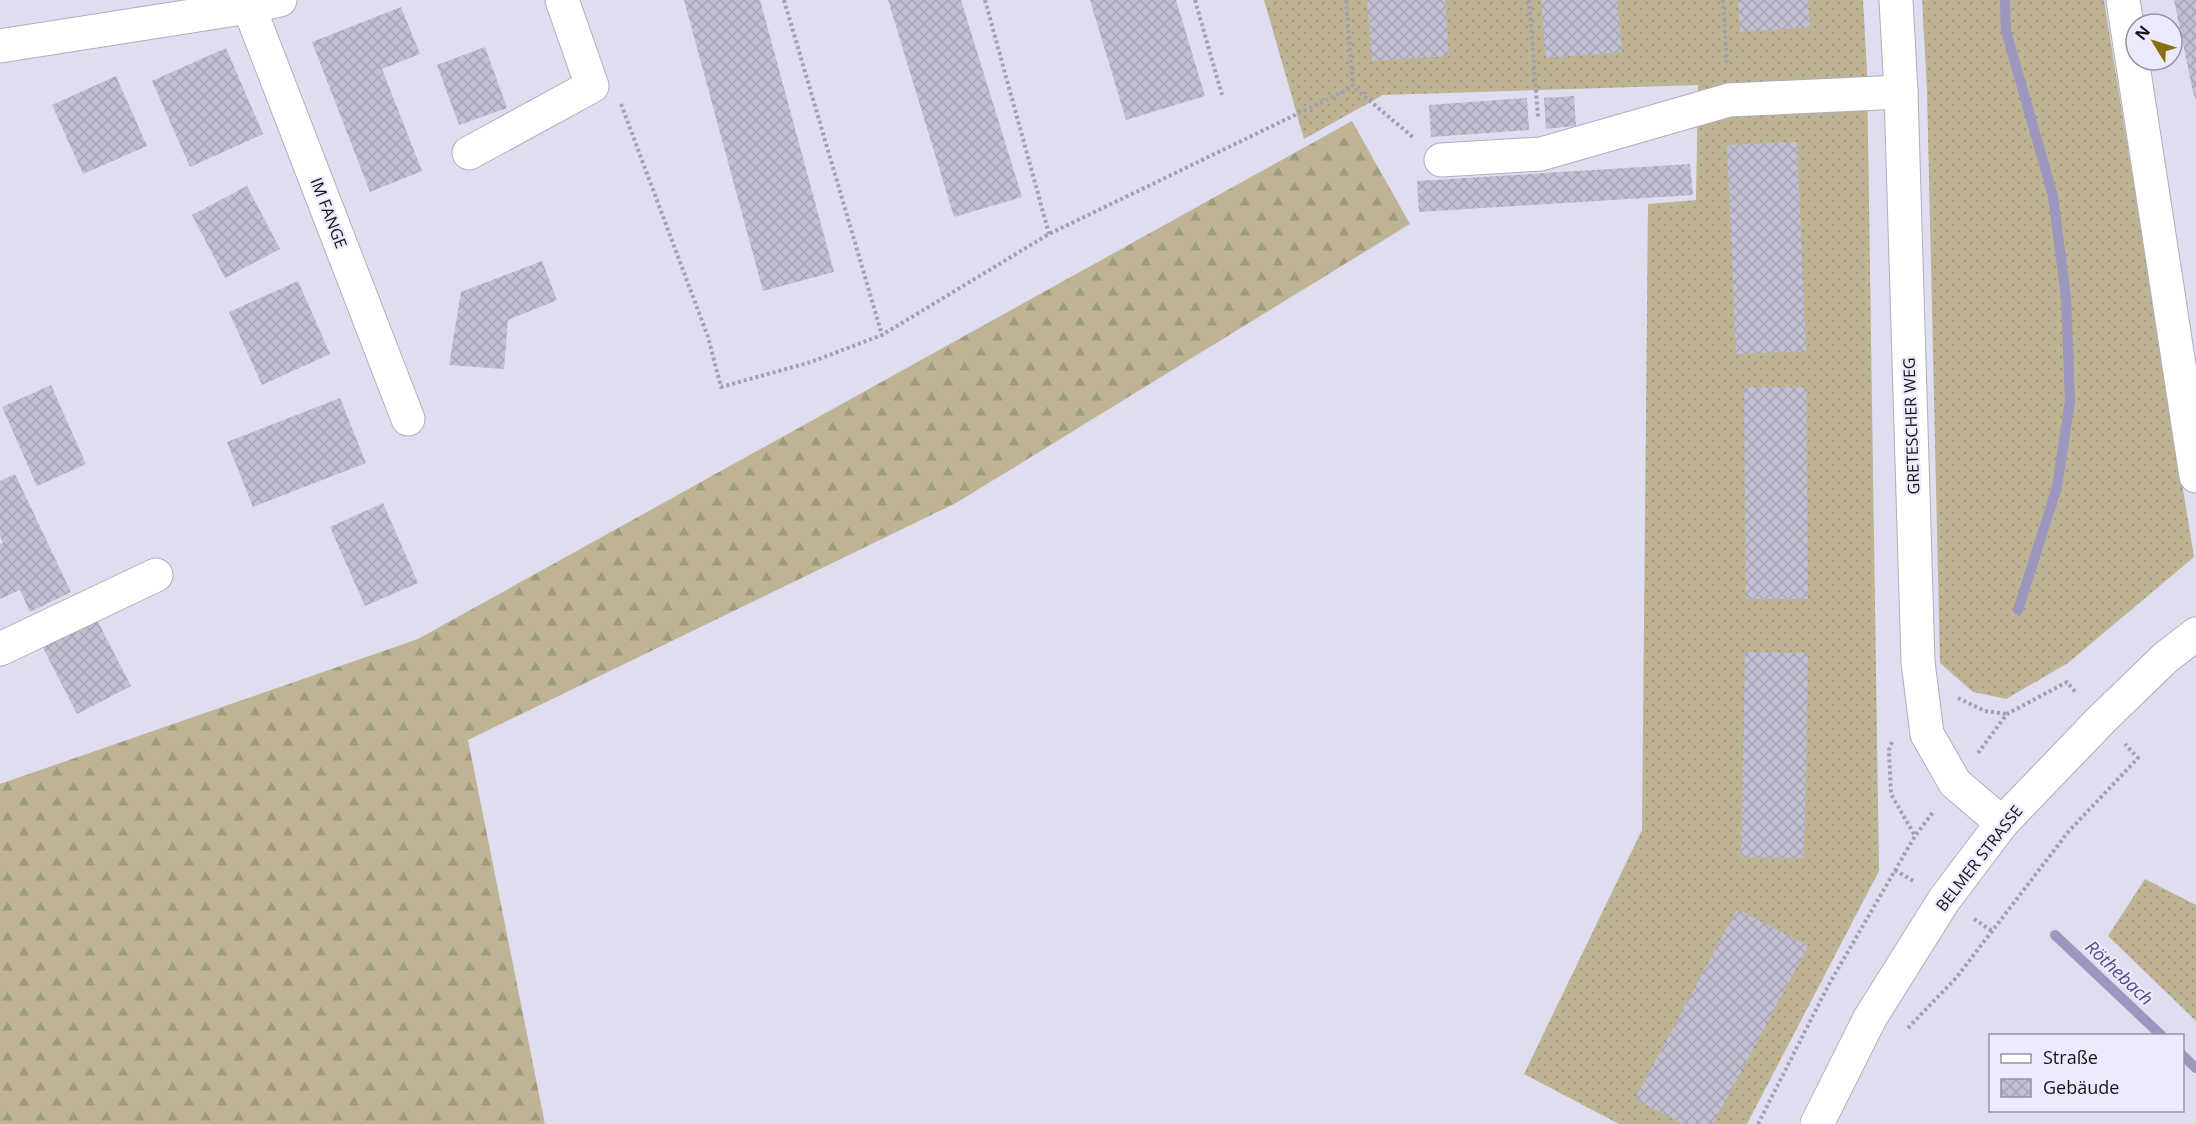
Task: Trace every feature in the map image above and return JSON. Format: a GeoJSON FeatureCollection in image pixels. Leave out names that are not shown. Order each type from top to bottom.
{"type":"FeatureCollection","features":[{"type":"Feature","properties":{"kind":"street"},"geometry":{"type":"LineString","coordinates":[[0,46],[249,7],[280,0]]}},
{"type":"Feature","properties":{"kind":"street"},"geometry":{"type":"LineString","coordinates":[[469,153],[592,86],[562,0]]}},
{"type":"Feature","properties":{"kind":"street","name":"GRETESCHER WEG"},"geometry":{"type":"LineString","coordinates":[[1896,0],[1901,93],[1918,662],[1927,734],[1956,783],[2002,823]]}},
{"type":"Feature","properties":{"kind":"street"},"geometry":{"type":"LineString","coordinates":[[2123,0],[2196,476]]}},
{"type":"Feature","properties":{"kind":"street","name":"IM FANGE"},"geometry":{"type":"LineString","coordinates":[[249,7],[408,419]]}},
{"type":"Feature","properties":{"kind":"street"},"geometry":{"type":"LineString","coordinates":[[1441,160],[1541,154],[1729,100],[1901,93]]}},
{"type":"Feature","properties":{"kind":"street"},"geometry":{"type":"LineString","coordinates":[[0,649],[156,575]]}},
{"type":"Feature","properties":{"kind":"street","name":"BELMER STRASSE"},"geometry":{"type":"LineString","coordinates":[[1817,1124],[1870,1018],[1944,900],[2002,823],[2101,720],[2165,658],[2196,634]]}},
{"type":"Feature","properties":{"kind":"path"},"geometry":{"type":"LineString","coordinates":[[784,0],[882,335]]}},
{"type":"Feature","properties":{"kind":"path"},"geometry":{"type":"LineString","coordinates":[[985,0],[1049,234]]}},
{"type":"Feature","properties":{"kind":"path"},"geometry":{"type":"LineString","coordinates":[[1195,0],[1222,95]]}},
{"type":"Feature","properties":{"kind":"path"},"geometry":{"type":"LineString","coordinates":[[1346,0],[1353,87],[1441,160]]}},
{"type":"Feature","properties":{"kind":"path"},"geometry":{"type":"LineString","coordinates":[[1529,0],[1541,154]]}},
{"type":"Feature","properties":{"kind":"path"},"geometry":{"type":"LineString","coordinates":[[1723,0],[1729,100]]}},
{"type":"Feature","properties":{"kind":"path"},"geometry":{"type":"LineString","coordinates":[[620,101],[708,337],[721,387],[811,362],[882,335],[1049,234],[1353,87]]}},
{"type":"Feature","properties":{"kind":"path"},"geometry":{"type":"LineString","coordinates":[[1961,700],[1985,711],[2007,714],[2067,682]]}},
{"type":"Feature","properties":{"kind":"path"},"geometry":{"type":"LineString","coordinates":[[1758,1124],[1828,986],[1915,836],[1891,794],[1889,750]]}},
{"type":"Feature","properties":{"kind":"path"},"geometry":{"type":"LineString","coordinates":[[1905,1032],[1956,978],[2069,831],[2138,758]]}},
{"type":"Feature","properties":{"kind":"green space"},"geometry":{"type":"Polygon","coordinates":[[[1264,0],[1863,0],[1867,70],[1879,871],[1747,1124],[1619,1124],[1524,1074],[1642,830],[1648,204],[1696,200],[1698,85],[1383,95],[1304,139],[1264,0]]]}},
{"type":"Feature","properties":{"kind":"green space"},"geometry":{"type":"Polygon","coordinates":[[[1922,0],[2104,0],[2194,557],[2068,663],[2006,699],[1973,692],[1940,663],[1927,91],[1922,0]]]}},
{"type":"Feature","properties":{"kind":"green space"},"geometry":{"type":"Polygon","coordinates":[[[1352,121],[1410,224],[956,503],[468,740],[545,1124],[0,1124],[0,784],[418,639],[1352,121]]]}},
{"type":"Feature","properties":{"kind":"green space"},"geometry":{"type":"Polygon","coordinates":[[[2145,879],[2196,905],[2196,1021],[2108,936],[2145,879]]]}},
{"type":"Feature","properties":{"kind":"building"},"geometry":{"type":"Polygon","coordinates":[[[684,0],[760,0],[834,272],[763,291],[684,0]]]}},
{"type":"Feature","properties":{"kind":"building"},"geometry":{"type":"Polygon","coordinates":[[[888,0],[961,0],[1022,197],[954,217],[888,0]]]}},
{"type":"Feature","properties":{"kind":"building"},"geometry":{"type":"Polygon","coordinates":[[[1090,0],[1176,0],[1205,96],[1126,120],[1090,0]]]}},
{"type":"Feature","properties":{"kind":"building"},"geometry":{"type":"Polygon","coordinates":[[[1367,0],[1445,0],[1449,56],[1372,61],[1367,0]]]}},
{"type":"Feature","properties":{"kind":"building"},"geometry":{"type":"Polygon","coordinates":[[[1541,0],[1617,0],[1622,52],[1546,58],[1541,0]]]}},
{"type":"Feature","properties":{"kind":"building"},"geometry":{"type":"Polygon","coordinates":[[[1738,0],[1808,0],[1810,27],[1740,32],[1738,0]]]}},
{"type":"Feature","properties":{"kind":"building"},"geometry":{"type":"Polygon","coordinates":[[[2174,0],[2196,0],[2196,101],[2184,48],[2184,12],[2176,12],[2174,0]]]}},
{"type":"Feature","properties":{"kind":"building"},"geometry":{"type":"Polygon","coordinates":[[[401,7],[420,54],[382,69],[422,171],[370,192],[312,42],[401,7]]]}},
{"type":"Feature","properties":{"kind":"building"},"geometry":{"type":"Polygon","coordinates":[[[485,47],[507,108],[459,125],[437,65],[485,47]]]}},
{"type":"Feature","properties":{"kind":"building"},"geometry":{"type":"Polygon","coordinates":[[[226,48],[263,134],[190,167],[152,81],[226,48]]]}},
{"type":"Feature","properties":{"kind":"building"},"geometry":{"type":"Polygon","coordinates":[[[116,76],[147,146],[83,174],[52,105],[116,76]]]}},
{"type":"Feature","properties":{"kind":"building"},"geometry":{"type":"Polygon","coordinates":[[[1574,96],[1576,126],[1546,129],[1544,98],[1574,96]]]}},
{"type":"Feature","properties":{"kind":"building"},"geometry":{"type":"Polygon","coordinates":[[[1527,98],[1529,130],[1431,137],[1429,105],[1527,98]]]}},
{"type":"Feature","properties":{"kind":"building"},"geometry":{"type":"Polygon","coordinates":[[[1797,142],[1806,351],[1736,354],[1727,145],[1797,142]]]}},
{"type":"Feature","properties":{"kind":"building"},"geometry":{"type":"Polygon","coordinates":[[[1690,164],[1693,195],[1419,212],[1417,181],[1690,164]]]}},
{"type":"Feature","properties":{"kind":"building"},"geometry":{"type":"Polygon","coordinates":[[[247,186],[280,249],[225,278],[192,215],[247,186]]]}},
{"type":"Feature","properties":{"kind":"building"},"geometry":{"type":"Polygon","coordinates":[[[542,261],[557,300],[508,320],[504,369],[449,365],[461,292],[542,261]]]}},
{"type":"Feature","properties":{"kind":"building"},"geometry":{"type":"Polygon","coordinates":[[[298,281],[330,354],[262,385],[229,312],[298,281]]]}},
{"type":"Feature","properties":{"kind":"building"},"geometry":{"type":"Polygon","coordinates":[[[51,385],[86,464],[37,486],[2,407],[51,385]]]}},
{"type":"Feature","properties":{"kind":"building"},"geometry":{"type":"Polygon","coordinates":[[[1744,387],[1806,387],[1808,599],[1746,599],[1744,387]]]}},
{"type":"Feature","properties":{"kind":"building"},"geometry":{"type":"Polygon","coordinates":[[[340,398],[366,463],[253,507],[227,442],[340,398]]]}},
{"type":"Feature","properties":{"kind":"building"},"geometry":{"type":"Polygon","coordinates":[[[15,474],[71,592],[30,612],[20,590],[0,599],[0,544],[3,543],[0,536],[0,481],[15,474]]]}},
{"type":"Feature","properties":{"kind":"building"},"geometry":{"type":"Polygon","coordinates":[[[383,503],[418,583],[365,606],[330,527],[383,503]]]}},
{"type":"Feature","properties":{"kind":"building"},"geometry":{"type":"Polygon","coordinates":[[[95,616],[131,686],[77,714],[41,644],[95,616]]]}},
{"type":"Feature","properties":{"kind":"building"},"geometry":{"type":"Polygon","coordinates":[[[1745,652],[1808,653],[1804,858],[1741,857],[1745,652]]]}},
{"type":"Feature","properties":{"kind":"building"},"geometry":{"type":"Polygon","coordinates":[[[1737,909],[1808,946],[1713,1124],[1683,1124],[1635,1099],[1737,909]]]}},
{"type":"Feature","properties":{"kind":"waterway"},"geometry":{"type":"LineString","coordinates":[[2005,0],[2006,31],[2053,196],[2066,297],[2070,401],[2057,487],[2018,610]]}},
{"type":"Feature","properties":{"kind":"waterway","name":"Röthebach"},"geometry":{"type":"LineString","coordinates":[[2055,935],[2160,1034]]}},
{"type":"Feature","properties":{"kind":"waterway","name":"Röthebach"},"geometry":{"type":"LineString","coordinates":[[2184,1057],[2196,1068]]}}]}
